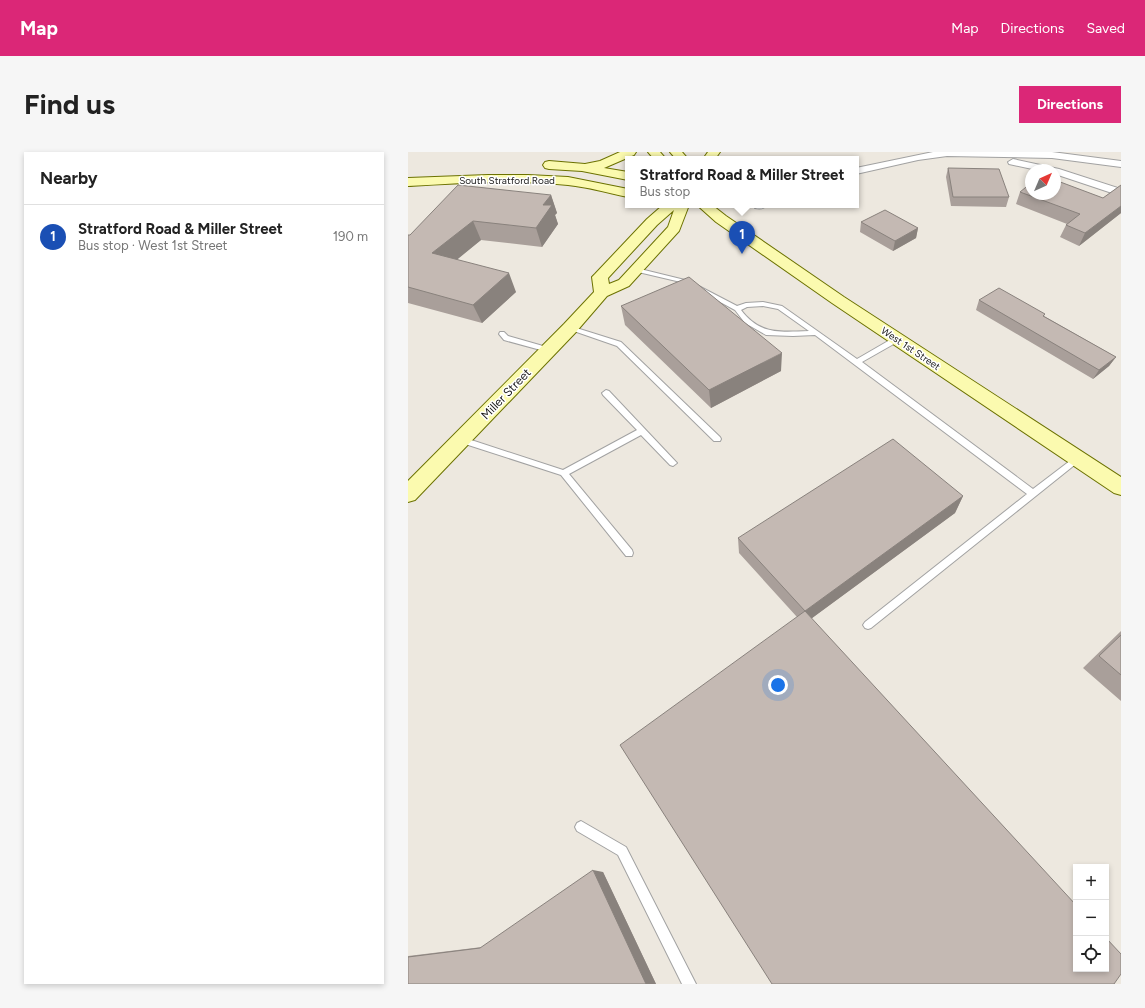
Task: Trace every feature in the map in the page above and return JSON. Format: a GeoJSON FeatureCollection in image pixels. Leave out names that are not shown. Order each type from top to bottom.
{"type":"FeatureCollection","features":[{"type":"Feature","properties":{"kind":"main road"},"geometry":{"type":"LineString","coordinates":[[582,167],[603,164],[630,152]]}},
{"type":"Feature","properties":{"kind":"main road","name":"South Stratford Road"},"geometry":{"type":"LineString","coordinates":[[536,165],[582,167],[625,175]]}},
{"type":"Feature","properties":{"kind":"main road","name":"South Stratford Road"},"geometry":{"type":"LineString","coordinates":[[408,170],[475,167]]}},
{"type":"Feature","properties":{"kind":"main road","name":"South Stratford Road"},"geometry":{"type":"LineString","coordinates":[[408,182],[532,178],[570,181],[625,193]]}},
{"type":"Feature","properties":{"kind":"main road"},"geometry":{"type":"LineString","coordinates":[[602,292],[600,277],[652,222],[668,208]]}},
{"type":"Feature","properties":{"kind":"main road","name":"Miller Street"},"geometry":{"type":"LineString","coordinates":[[408,494],[570,328],[602,292],[624,283],[674,228],[681,208]]}},
{"type":"Feature","properties":{"kind":"main road","name":"West 1st Street"},"geometry":{"type":"LineString","coordinates":[[708,208],[721,219],[897,339],[1121,487]]}},
{"type":"Feature","properties":{"kind":"street"},"geometry":{"type":"LineString","coordinates":[[947,153],[1025,165]]}},
{"type":"Feature","properties":{"kind":"street"},"geometry":{"type":"LineString","coordinates":[[859,170],[918,157],[947,153],[1051,153],[1121,164]]}},
{"type":"Feature","properties":{"kind":"street"},"geometry":{"type":"LineString","coordinates":[[1051,153],[1071,171],[1093,184]]}},
{"type":"Feature","properties":{"kind":"street"},"geometry":{"type":"LineString","coordinates":[[1061,174],[1121,193]]}},
{"type":"Feature","properties":{"kind":"lane"},"geometry":{"type":"LineString","coordinates":[[502,152],[509,152]]}},
{"type":"Feature","properties":{"kind":"lane"},"geometry":{"type":"LineString","coordinates":[[636,270],[687,282],[737,309],[747,322],[768,333],[815,333]]}},
{"type":"Feature","properties":{"kind":"lane"},"geometry":{"type":"LineString","coordinates":[[737,309],[746,305],[763,304],[780,307],[857,362],[1033,494]]}},
{"type":"Feature","properties":{"kind":"lane"},"geometry":{"type":"LineString","coordinates":[[570,328],[619,344],[717,439]]}},
{"type":"Feature","properties":{"kind":"lane"},"geometry":{"type":"LineString","coordinates":[[502,334],[506,338],[548,350]]}},
{"type":"Feature","properties":{"kind":"lane"},"geometry":{"type":"LineString","coordinates":[[857,362],[897,339]]}},
{"type":"Feature","properties":{"kind":"lane"},"geometry":{"type":"LineString","coordinates":[[606,393],[673,463]]}},
{"type":"Feature","properties":{"kind":"lane"},"geometry":{"type":"LineString","coordinates":[[564,473],[642,431]]}},
{"type":"Feature","properties":{"kind":"lane"},"geometry":{"type":"LineString","coordinates":[[462,440],[564,473],[629,553]]}},
{"type":"Feature","properties":{"kind":"lane"},"geometry":{"type":"LineString","coordinates":[[868,625],[1078,458]]}},
{"type":"Feature","properties":{"kind":"lane"},"geometry":{"type":"LineString","coordinates":[[581,827],[622,851],[689,984]]}},
{"type":"Feature","properties":{"kind":"building"},"geometry":{"type":"Polygon","coordinates":[[[948,168],[999,169],[1009,197],[953,197],[948,168]]]}},
{"type":"Feature","properties":{"kind":"building"},"geometry":{"type":"Polygon","coordinates":[[[1061,182],[1103,198],[1121,185],[1121,206],[1085,233],[1066,225],[1080,214],[1042,200],[1061,200],[1061,182]]]}},
{"type":"Feature","properties":{"kind":"building"},"geometry":{"type":"Polygon","coordinates":[[[458,185],[551,195],[543,205],[552,205],[536,228],[473,221],[432,253],[509,273],[473,305],[408,287],[408,235],[410,235],[458,185]]]}},
{"type":"Feature","properties":{"kind":"building"},"geometry":{"type":"Polygon","coordinates":[[[1025,188],[1025,194],[1020,192],[1025,188]]]}},
{"type":"Feature","properties":{"kind":"building"},"geometry":{"type":"Polygon","coordinates":[[[885,210],[918,228],[895,241],[861,222],[885,210]]]}},
{"type":"Feature","properties":{"kind":"building"},"geometry":{"type":"Polygon","coordinates":[[[689,277],[782,353],[709,390],[621,306],[689,277]]]}},
{"type":"Feature","properties":{"kind":"building"},"geometry":{"type":"Polygon","coordinates":[[[999,288],[1045,314],[1043,316],[1116,357],[1099,370],[979,300],[999,288]]]}},
{"type":"Feature","properties":{"kind":"building"},"geometry":{"type":"Polygon","coordinates":[[[893,439],[963,496],[805,611],[738,538],[893,439]]]}},
{"type":"Feature","properties":{"kind":"building"},"geometry":{"type":"Polygon","coordinates":[[[805,611],[1073,902],[1073,972],[1109,972],[1109,941],[1121,954],[1121,974],[1114,984],[772,984],[620,745],[805,611]]]}},
{"type":"Feature","properties":{"kind":"building"},"geometry":{"type":"Polygon","coordinates":[[[1121,635],[1121,675],[1099,656],[1121,635]]]}},
{"type":"Feature","properties":{"kind":"building"},"geometry":{"type":"Polygon","coordinates":[[[593,870],[646,984],[408,984],[408,957],[480,948],[593,870]]]}},
{"type":"Feature","properties":{"kind":"place","name":"Stratford Road & Miller Street"},"geometry":{"type":"Point","coordinates":[742,254]}}]}
